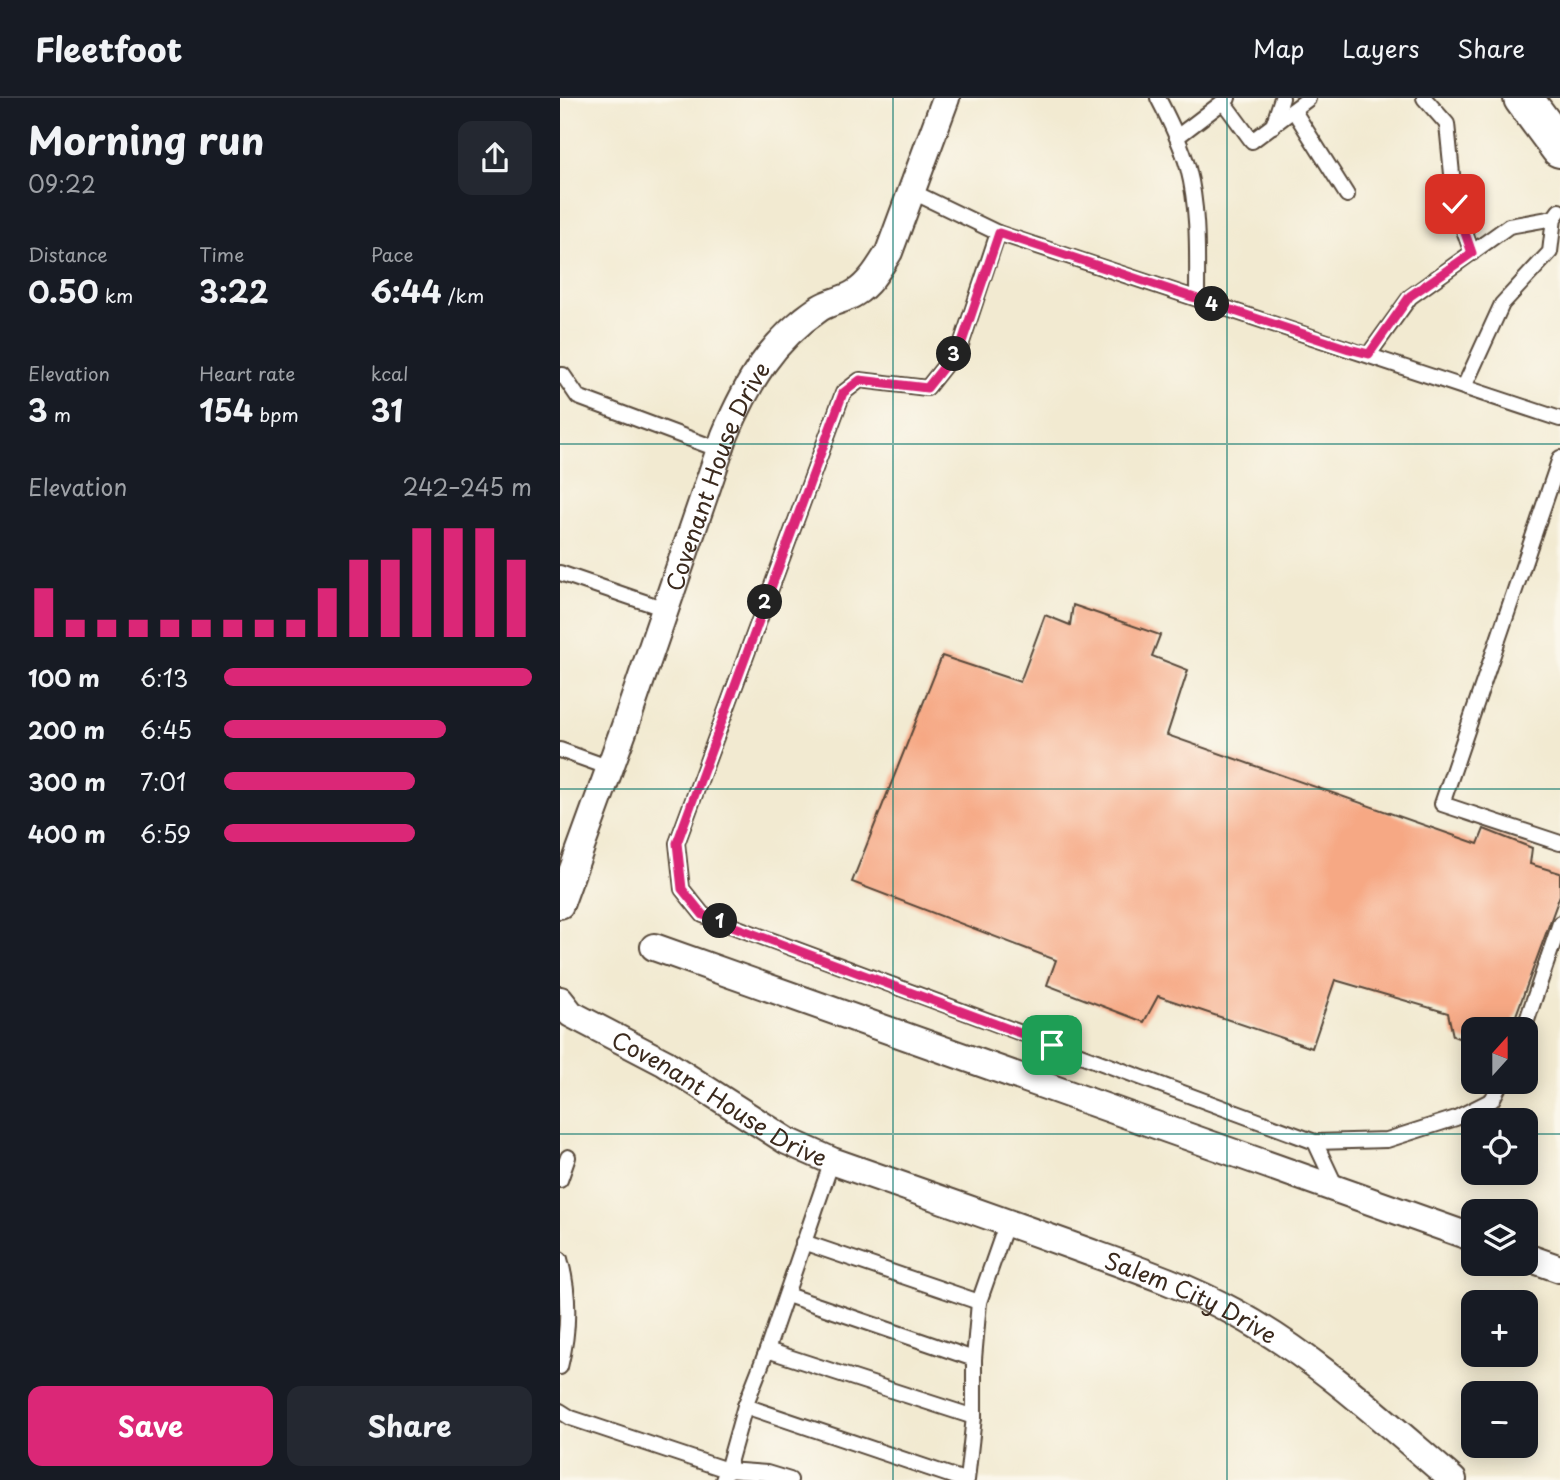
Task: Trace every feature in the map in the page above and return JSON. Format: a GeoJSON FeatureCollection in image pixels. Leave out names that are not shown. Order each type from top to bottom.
{"type":"FeatureCollection","features":[{"type":"Feature","properties":{"kind":"main road"},"geometry":{"type":"LineString","coordinates":[[1523,98],[1560,148]]}},
{"type":"Feature","properties":{"kind":"street","name":"Covenant House Drive"},"geometry":{"type":"LineString","coordinates":[[560,905],[720,450],[743,393],[758,369],[787,337],[821,307],[856,293],[877,272],[889,252],[946,98]]}},
{"type":"Feature","properties":{"kind":"street"},"geometry":{"type":"LineString","coordinates":[[654,947],[1461,1233]]}},
{"type":"Feature","properties":{"kind":"street","name":"Covenant House Drive"},"geometry":{"type":"LineString","coordinates":[[560,1000],[571,1014],[665,1063],[787,1141],[832,1161],[889,1181]]}},
{"type":"Feature","properties":{"kind":"street","name":"Salem City Drive"},"geometry":{"type":"LineString","coordinates":[[889,1181],[1140,1269],[1236,1313],[1290,1346],[1341,1383],[1453,1480]]}},
{"type":"Feature","properties":{"kind":"street"},"geometry":{"type":"LineString","coordinates":[[1538,1261],[1560,1269]]}},
{"type":"Feature","properties":{"kind":"lane"},"geometry":{"type":"LineString","coordinates":[[1159,98],[1177,137],[1188,170],[1197,229],[1197,299]]}},
{"type":"Feature","properties":{"kind":"lane"},"geometry":{"type":"LineString","coordinates":[[1273,125],[1282,98]]}},
{"type":"Feature","properties":{"kind":"lane"},"geometry":{"type":"LineString","coordinates":[[1424,98],[1447,124],[1455,204],[1472,253]]}},
{"type":"Feature","properties":{"kind":"lane"},"geometry":{"type":"LineString","coordinates":[[1177,137],[1226,100],[1252,141],[1308,99]]}},
{"type":"Feature","properties":{"kind":"lane"},"geometry":{"type":"LineString","coordinates":[[1294,111],[1347,195]]}},
{"type":"Feature","properties":{"kind":"lane"},"geometry":{"type":"LineString","coordinates":[[911,191],[999,233],[1560,419]]}},
{"type":"Feature","properties":{"kind":"lane"},"geometry":{"type":"LineString","coordinates":[[1369,354],[1410,296],[1509,226],[1557,214],[1550,252],[1502,304],[1464,387]]}},
{"type":"Feature","properties":{"kind":"lane"},"geometry":{"type":"LineString","coordinates":[[999,233],[961,345],[927,388],[860,380],[843,393],[677,843],[682,889],[703,915],[1315,1142],[1387,1140],[1456,1118],[1492,1100],[1495,1094]]}},
{"type":"Feature","properties":{"kind":"lane"},"geometry":{"type":"LineString","coordinates":[[560,375],[563,375],[578,397],[720,450]]}},
{"type":"Feature","properties":{"kind":"lane"},"geometry":{"type":"LineString","coordinates":[[1560,458],[1442,804],[1560,843]]}},
{"type":"Feature","properties":{"kind":"lane"},"geometry":{"type":"LineString","coordinates":[[560,573],[665,609]]}},
{"type":"Feature","properties":{"kind":"lane"},"geometry":{"type":"LineString","coordinates":[[560,750],[610,768]]}},
{"type":"Feature","properties":{"kind":"lane"},"geometry":{"type":"LineString","coordinates":[[1528,1017],[1560,923]]}},
{"type":"Feature","properties":{"kind":"lane"},"geometry":{"type":"LineString","coordinates":[[1315,1142],[1338,1190]]}},
{"type":"Feature","properties":{"kind":"lane"},"geometry":{"type":"LineString","coordinates":[[560,1180],[568,1157]]}},
{"type":"Feature","properties":{"kind":"lane"},"geometry":{"type":"LineString","coordinates":[[725,1475],[746,1406],[832,1161]]}},
{"type":"Feature","properties":{"kind":"lane"},"geometry":{"type":"LineString","coordinates":[[746,1406],[965,1480],[974,1417],[974,1359],[979,1302],[1007,1222]]}},
{"type":"Feature","properties":{"kind":"lane"},"geometry":{"type":"LineString","coordinates":[[803,1242],[979,1302]]}},
{"type":"Feature","properties":{"kind":"lane"},"geometry":{"type":"LineString","coordinates":[[560,1259],[566,1283],[566,1343],[560,1367]]}},
{"type":"Feature","properties":{"kind":"lane"},"geometry":{"type":"LineString","coordinates":[[786,1295],[974,1359]]}},
{"type":"Feature","properties":{"kind":"lane"},"geometry":{"type":"LineString","coordinates":[[767,1350],[974,1417]]}},
{"type":"Feature","properties":{"kind":"lane"},"geometry":{"type":"LineString","coordinates":[[560,1411],[571,1418],[725,1475],[767,1473],[790,1480]]}},
{"type":"Feature","properties":{"kind":"building"},"geometry":{"type":"Polygon","coordinates":[[[1073,605],[1160,635],[1152,656],[1188,670],[1167,735],[1478,844],[1484,829],[1532,848],[1530,864],[1560,873],[1560,895],[1515,1017],[1461,1017],[1461,1039],[1453,1036],[1448,1013],[1335,980],[1312,1048],[1158,996],[1144,1022],[1047,985],[1056,960],[852,882],[942,656],[1020,682],[1045,615],[1070,625],[1073,605]]]}},
{"type":"Feature","properties":{"kind":"route"},"geometry":{"type":"LineString","coordinates":[[1052,1045],[703,915],[682,889],[677,843],[843,393],[860,380],[927,388],[961,345],[999,233],[1369,354],[1410,296],[1472,253],[1455,204]]}}]}
